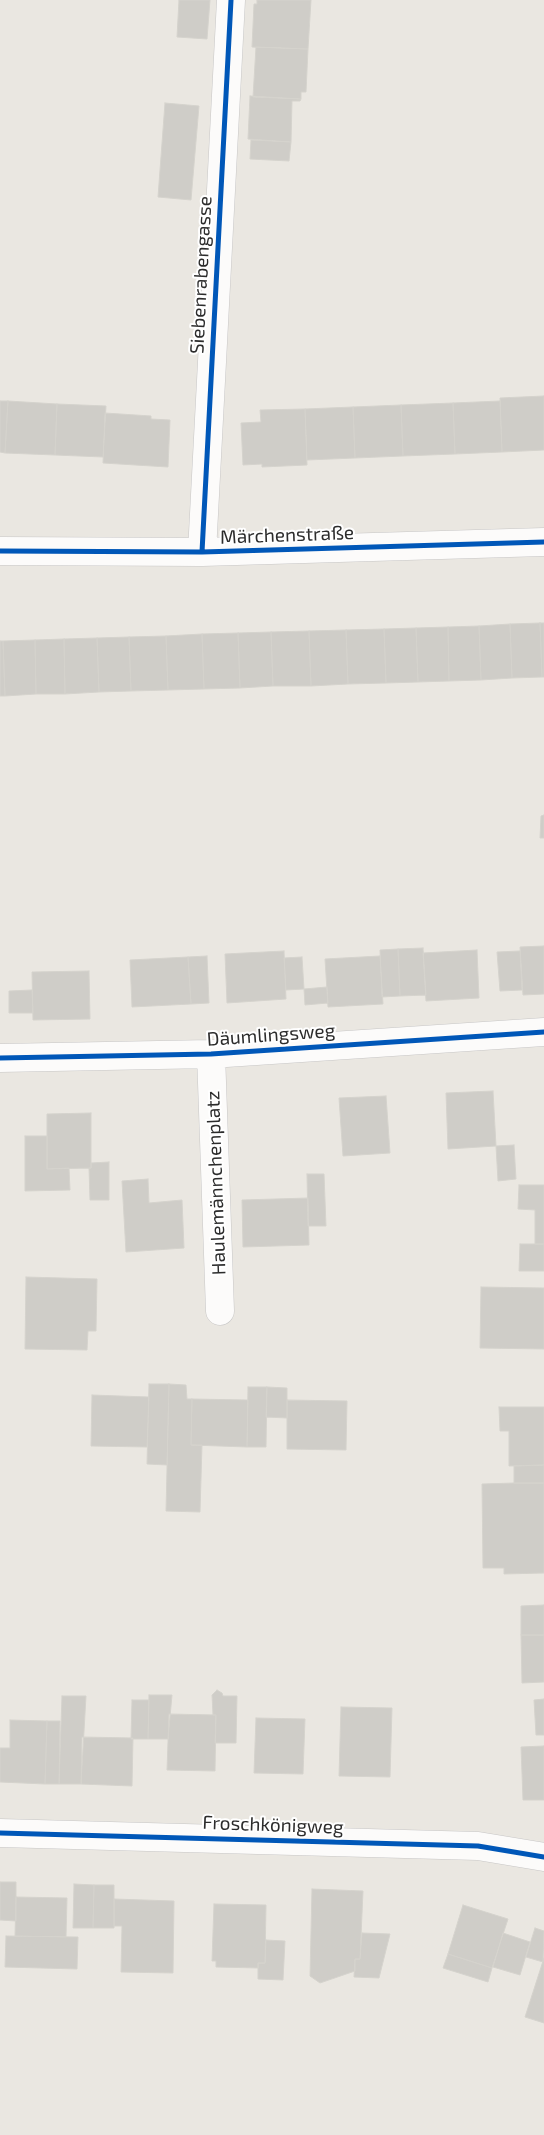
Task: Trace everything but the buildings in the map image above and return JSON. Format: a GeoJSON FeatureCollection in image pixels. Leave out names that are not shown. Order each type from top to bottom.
{"type":"FeatureCollection","features":[{"type":"Feature","properties":{"kind":"street","name":"Siebenrabengasse"},"geometry":{"type":"LineString","coordinates":[[202,552],[230,0]]}},
{"type":"Feature","properties":{"kind":"street","name":"Märchenstraße"},"geometry":{"type":"LineString","coordinates":[[0,551],[202,552],[544,542]]}},
{"type":"Feature","properties":{"kind":"street","name":"Däumlingsweg"},"geometry":{"type":"LineString","coordinates":[[0,1058],[212,1054],[544,1032]]}},
{"type":"Feature","properties":{"kind":"street","name":"Haulemännchenplatz"},"geometry":{"type":"LineString","coordinates":[[212,1054],[220,1311]]}},
{"type":"Feature","properties":{"kind":"street","name":"Froschkönigweg"},"geometry":{"type":"LineString","coordinates":[[0,1833],[478,1846],[544,1857]]}},
{"type":"Feature","properties":{"kind":"cycle path"},"geometry":{"type":"LineString","coordinates":[[202,552],[231,0]]}},
{"type":"Feature","properties":{"kind":"cycle path"},"geometry":{"type":"LineString","coordinates":[[0,551],[202,552],[544,542]]}},
{"type":"Feature","properties":{"kind":"cycle path"},"geometry":{"type":"LineString","coordinates":[[0,1058],[211,1054],[544,1032]]}},
{"type":"Feature","properties":{"kind":"cycle path"},"geometry":{"type":"LineString","coordinates":[[0,1833],[478,1846],[544,1857]]}}]}
